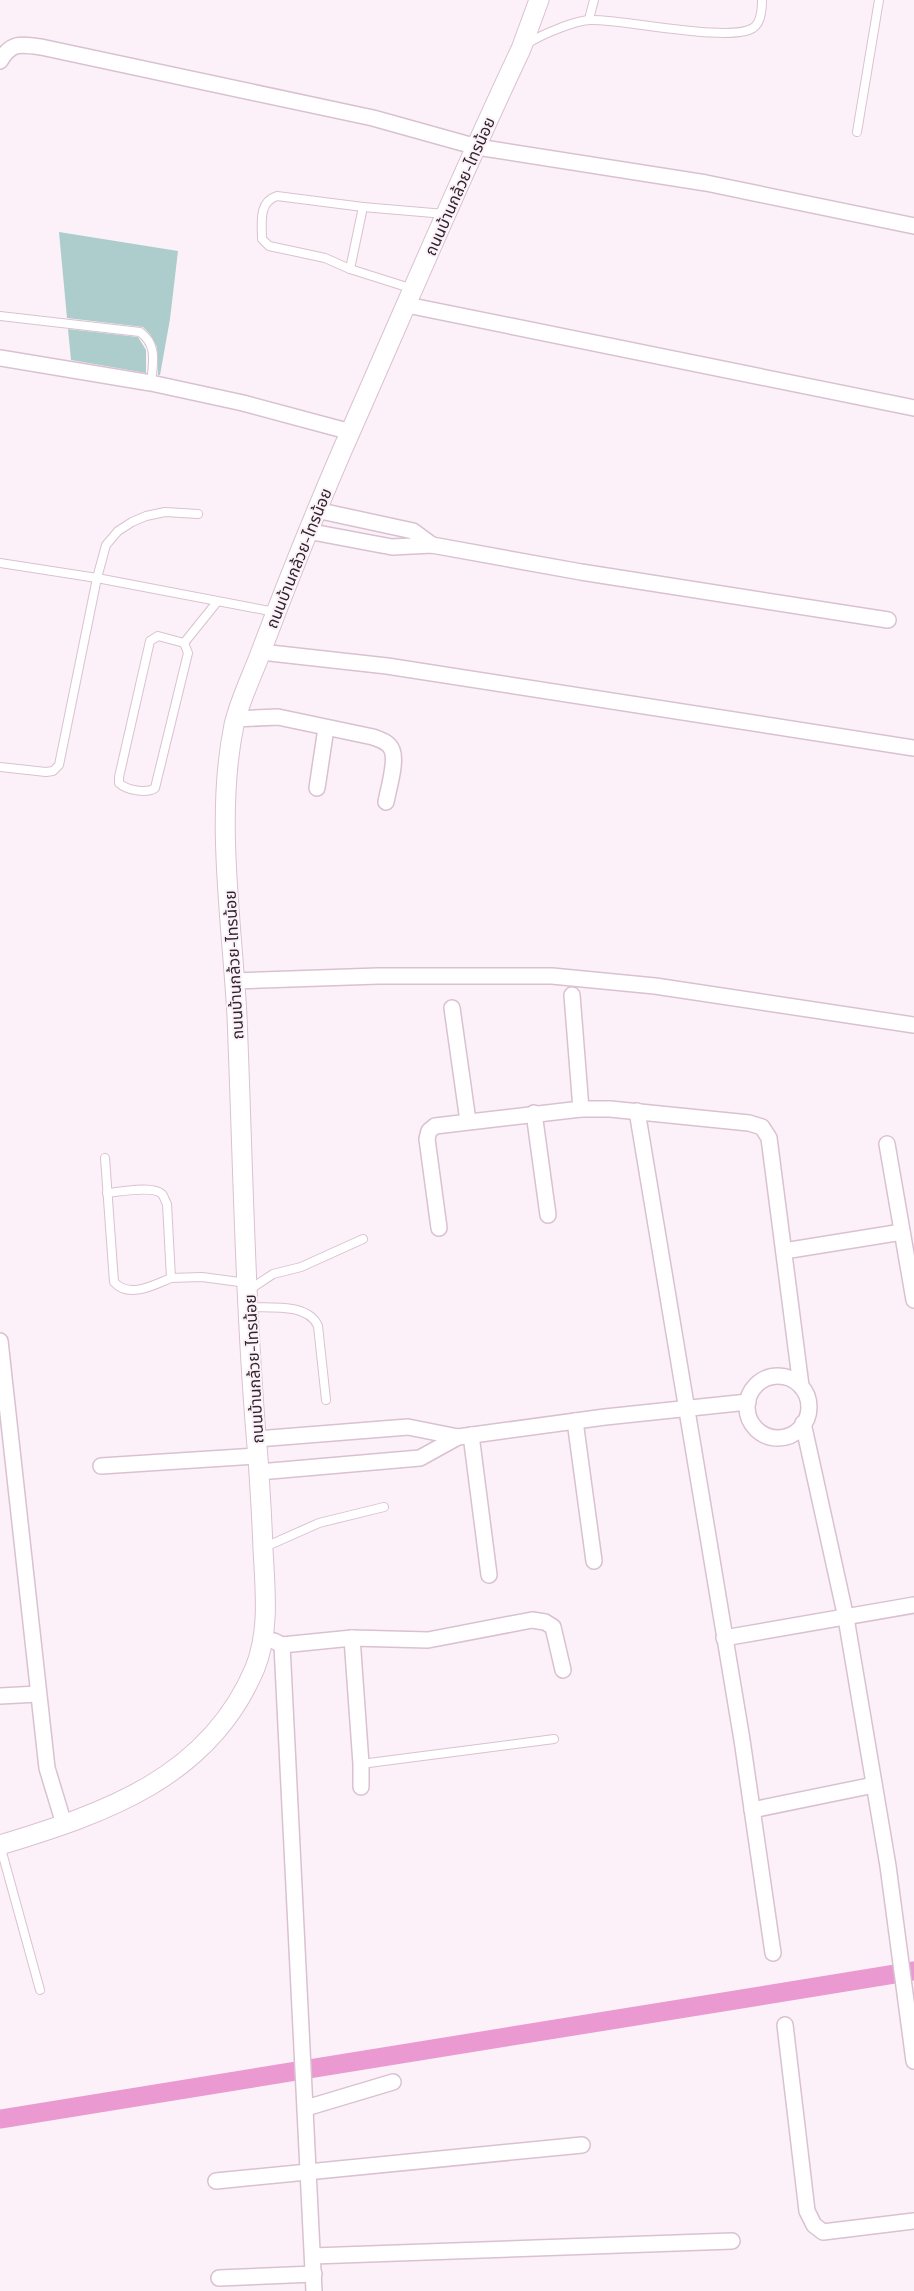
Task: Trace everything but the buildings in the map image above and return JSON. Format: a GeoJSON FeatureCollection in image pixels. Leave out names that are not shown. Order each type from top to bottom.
{"type":"FeatureCollection","features":[{"type":"Feature","properties":{"kind":"street","name":"ถนนบ้านกล้วย-ไทรน้อย"},"geometry":{"type":"LineString","coordinates":[[0,1845],[106,1810],[139,1794],[173,1771],[201,1748],[222,1724],[256,1667],[263,1635],[265,1590],[248,1294],[235,981],[230,925],[227,793],[229,756],[235,719],[307,531],[477,147],[539,0]]}},
{"type":"Feature","properties":{"kind":"street"},"geometry":{"type":"LineString","coordinates":[[0,61],[7,50],[12,47],[26,45],[41,47],[374,118],[477,147],[706,183],[914,226]]}},
{"type":"Feature","properties":{"kind":"street"},"geometry":{"type":"LineString","coordinates":[[410,297],[914,408]]}},
{"type":"Feature","properties":{"kind":"street"},"geometry":{"type":"LineString","coordinates":[[0,358],[151,383],[243,403],[351,432]]}},
{"type":"Feature","properties":{"kind":"street"},"geometry":{"type":"LineString","coordinates":[[316,510],[413,531],[432,545]]}},
{"type":"Feature","properties":{"kind":"street"},"geometry":{"type":"LineString","coordinates":[[307,531],[392,547],[432,545],[580,572],[888,620]]}},
{"type":"Feature","properties":{"kind":"street"},"geometry":{"type":"LineString","coordinates":[[261,652],[387,666],[914,748]]}},
{"type":"Feature","properties":{"kind":"street"},"geometry":{"type":"LineString","coordinates":[[235,719],[278,717],[373,737],[386,742],[392,750],[393,761],[386,802]]}},
{"type":"Feature","properties":{"kind":"street"},"geometry":{"type":"LineString","coordinates":[[317,788],[326,728]]}},
{"type":"Feature","properties":{"kind":"street"},"geometry":{"type":"LineString","coordinates":[[235,981],[378,976],[552,976],[655,986],[914,1025]]}},
{"type":"Feature","properties":{"kind":"street"},"geometry":{"type":"LineString","coordinates":[[572,995],[581,1109]]}},
{"type":"Feature","properties":{"kind":"street"},"geometry":{"type":"LineString","coordinates":[[452,1008],[468,1121]]}},
{"type":"Feature","properties":{"kind":"street"},"geometry":{"type":"LineString","coordinates":[[439,1228],[427,1134],[435,1126],[581,1109],[637,1111],[749,1123],[762,1127],[770,1138],[801,1386],[808,1400],[807,1416],[798,1430],[784,1437],[768,1436],[754,1427],[747,1413],[748,1397],[756,1383],[771,1376],[787,1377],[801,1386]]}},
{"type":"Feature","properties":{"kind":"street"},"geometry":{"type":"LineString","coordinates":[[637,1111],[752,1810],[773,1953]]}},
{"type":"Feature","properties":{"kind":"street"},"geometry":{"type":"LineString","coordinates":[[534,1113],[548,1215]]}},
{"type":"Feature","properties":{"kind":"street"},"geometry":{"type":"LineString","coordinates":[[887,1144],[914,1300]]}},
{"type":"Feature","properties":{"kind":"street"},"geometry":{"type":"LineString","coordinates":[[784,1251],[902,1232]]}},
{"type":"Feature","properties":{"kind":"street"},"geometry":{"type":"LineString","coordinates":[[0,1341],[47,1768],[64,1824]]}},
{"type":"Feature","properties":{"kind":"street"},"geometry":{"type":"LineString","coordinates":[[258,1456],[408,1427],[465,1436],[575,1421],[748,1402]]}},
{"type":"Feature","properties":{"kind":"street"},"geometry":{"type":"LineString","coordinates":[[575,1421],[594,1561]]}},
{"type":"Feature","properties":{"kind":"street"},"geometry":{"type":"LineString","coordinates":[[803,1423],[846,1618],[874,1785],[914,2061]]}},
{"type":"Feature","properties":{"kind":"street"},"geometry":{"type":"LineString","coordinates":[[101,1466],[258,1456],[420,1458],[465,1436]]}},
{"type":"Feature","properties":{"kind":"street"},"geometry":{"type":"LineString","coordinates":[[465,1436],[489,1575]]}},
{"type":"Feature","properties":{"kind":"street"},"geometry":{"type":"LineString","coordinates":[[724,1638],[914,1605]]}},
{"type":"Feature","properties":{"kind":"street"},"geometry":{"type":"LineString","coordinates":[[263,1635],[282,1645],[352,1638],[428,1640],[532,1620],[545,1622],[553,1627],[563,1670]]}},
{"type":"Feature","properties":{"kind":"street"},"geometry":{"type":"LineString","coordinates":[[352,1638],[361,1787]]}},
{"type":"Feature","properties":{"kind":"street"},"geometry":{"type":"LineString","coordinates":[[282,1645],[314,2291]]}},
{"type":"Feature","properties":{"kind":"street"},"geometry":{"type":"LineString","coordinates":[[0,1696],[38,1694]]}},
{"type":"Feature","properties":{"kind":"street"},"geometry":{"type":"LineString","coordinates":[[752,1810],[874,1785]]}},
{"type":"Feature","properties":{"kind":"street"},"geometry":{"type":"LineString","coordinates":[[785,2025],[807,2211],[814,2225],[823,2232],[914,2221]]}},
{"type":"Feature","properties":{"kind":"street"},"geometry":{"type":"LineString","coordinates":[[306,2108],[393,2082]]}},
{"type":"Feature","properties":{"kind":"street"},"geometry":{"type":"LineString","coordinates":[[216,2181],[582,2145]]}},
{"type":"Feature","properties":{"kind":"street"},"geometry":{"type":"LineString","coordinates":[[313,2256],[732,2241]]}},
{"type":"Feature","properties":{"kind":"street"},"geometry":{"type":"LineString","coordinates":[[218,2278],[314,2274]]}},
{"type":"Feature","properties":{"kind":"lane"},"geometry":{"type":"LineString","coordinates":[[589,20],[594,0]]}},
{"type":"Feature","properties":{"kind":"lane"},"geometry":{"type":"LineString","coordinates":[[520,48],[539,35],[589,20],[732,33],[753,28],[759,21],[762,0]]}},
{"type":"Feature","properties":{"kind":"lane"},"geometry":{"type":"LineString","coordinates":[[857,132],[879,0]]}},
{"type":"Feature","properties":{"kind":"lane"},"geometry":{"type":"LineString","coordinates":[[410,297],[326,258],[269,246],[262,239],[262,211],[267,201],[277,196],[363,208],[446,214]]}},
{"type":"Feature","properties":{"kind":"lane"},"geometry":{"type":"LineString","coordinates":[[350,269],[363,208]]}},
{"type":"Feature","properties":{"kind":"lane"},"geometry":{"type":"LineString","coordinates":[[0,316],[140,332],[148,338],[153,349],[151,383]]}},
{"type":"Feature","properties":{"kind":"lane"},"geometry":{"type":"LineString","coordinates":[[0,767],[46,772],[53,771],[59,765],[97,578],[106,545],[118,531],[132,522],[166,512],[198,514]]}},
{"type":"Feature","properties":{"kind":"lane"},"geometry":{"type":"LineString","coordinates":[[0,563],[97,578],[275,612]]}},
{"type":"Feature","properties":{"kind":"lane"},"geometry":{"type":"LineString","coordinates":[[184,643],[217,602]]}},
{"type":"Feature","properties":{"kind":"lane"},"geometry":{"type":"LineString","coordinates":[[158,636],[184,643],[188,653],[155,788],[150,791],[129,789],[119,783],[119,777],[150,642],[158,636]]}},
{"type":"Feature","properties":{"kind":"lane"},"geometry":{"type":"LineString","coordinates":[[105,1158],[114,1282],[126,1290],[134,1290],[152,1286],[171,1278],[202,1276],[248,1294],[299,1310],[316,1320],[318,1326],[326,1400]]}},
{"type":"Feature","properties":{"kind":"lane"},"geometry":{"type":"LineString","coordinates":[[107,1193],[146,1189],[162,1194],[167,1204],[171,1278]]}},
{"type":"Feature","properties":{"kind":"lane"},"geometry":{"type":"LineString","coordinates":[[248,1294],[273,1274],[301,1267],[363,1239]]}},
{"type":"Feature","properties":{"kind":"lane"},"geometry":{"type":"LineString","coordinates":[[263,1548],[320,1523],[384,1507]]}},
{"type":"Feature","properties":{"kind":"lane"},"geometry":{"type":"LineString","coordinates":[[361,1764],[554,1739]]}},
{"type":"Feature","properties":{"kind":"lane"},"geometry":{"type":"LineString","coordinates":[[0,1845],[40,1990]]}},
{"type":"Feature","properties":{"kind":"waterway"},"geometry":{"type":"LineString","coordinates":[[0,2119],[914,1971]]}}]}
